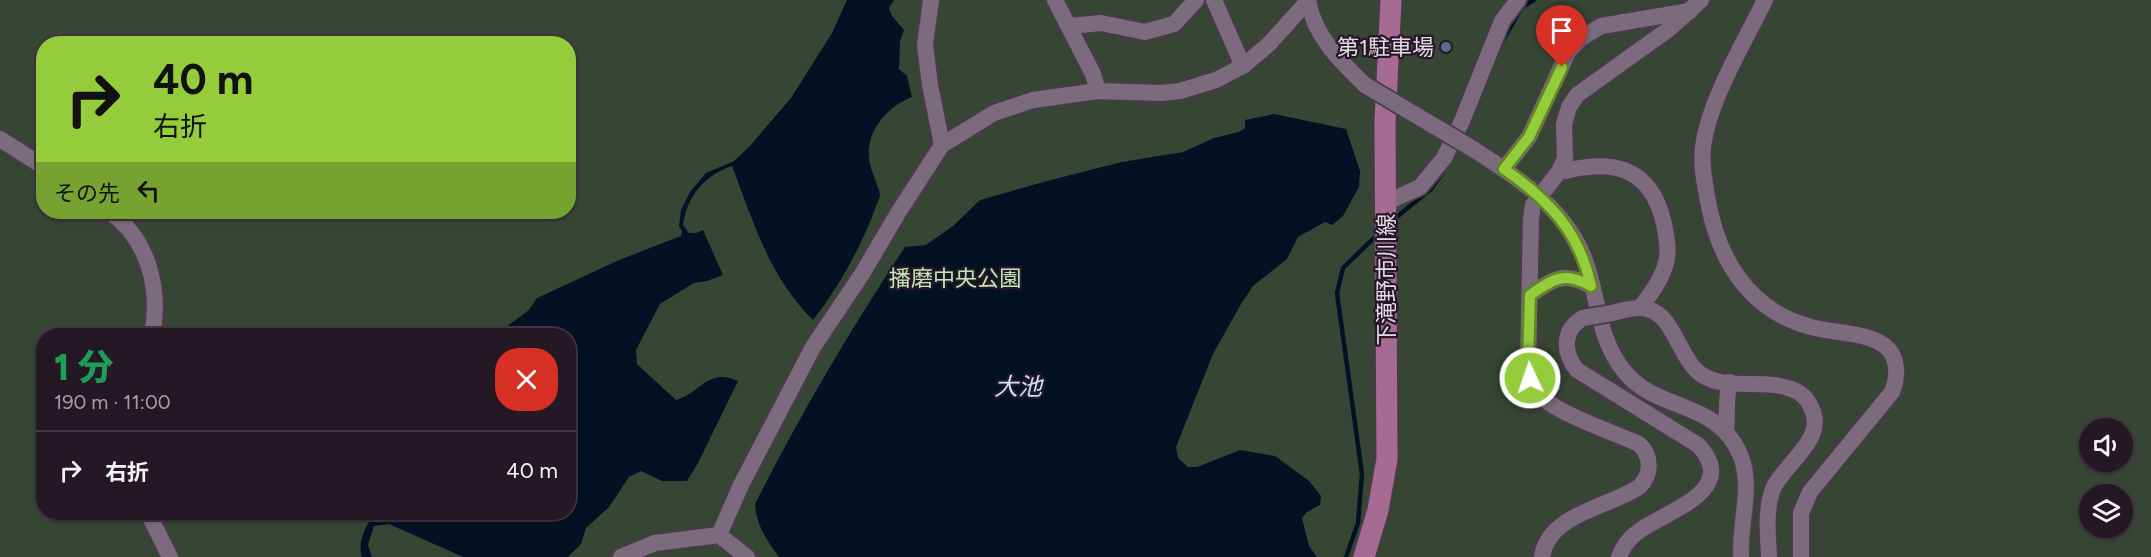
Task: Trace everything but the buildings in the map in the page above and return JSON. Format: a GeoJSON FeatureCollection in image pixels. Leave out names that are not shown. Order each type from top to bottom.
{"type":"FeatureCollection","features":[{"type":"Feature","properties":{"kind":"main road","name":"下滝野市川線"},"geometry":{"type":"LineString","coordinates":[[1364,557],[1378,510],[1387,459],[1385,122],[1391,0]]}},
{"type":"Feature","properties":{"kind":"street"},"geometry":{"type":"LineString","coordinates":[[931,0],[926,45],[930,85],[942,145]]}},
{"type":"Feature","properties":{"kind":"street"},"geometry":{"type":"LineString","coordinates":[[1054,0],[1070,26],[1093,74],[1098,91]]}},
{"type":"Feature","properties":{"kind":"street"},"geometry":{"type":"LineString","coordinates":[[1070,26],[1101,23],[1145,32],[1174,24],[1196,0]]}},
{"type":"Feature","properties":{"kind":"street"},"geometry":{"type":"LineString","coordinates":[[1214,0],[1243,66]]}},
{"type":"Feature","properties":{"kind":"street"},"geometry":{"type":"LineString","coordinates":[[1385,203],[1420,187],[1444,158],[1462,121],[1502,21],[1518,0]]}},
{"type":"Feature","properties":{"kind":"street"},"geometry":{"type":"LineString","coordinates":[[1765,0],[1719,96],[1706,134],[1702,165],[1716,238],[1738,278],[1752,294],[1769,307],[1810,327],[1861,337],[1882,344],[1892,355],[1897,374],[1892,392],[1810,492],[1802,513],[1801,557]]}},
{"type":"Feature","properties":{"kind":"street"},"geometry":{"type":"LineString","coordinates":[[719,535],[741,484],[813,348],[942,145],[976,123],[1032,100],[1098,91],[1144,93],[1180,91],[1216,81],[1243,66],[1269,44],[1307,1],[1325,42],[1339,61],[1365,85],[1504,169],[1557,213],[1583,256],[1600,322],[1618,363],[1626,374],[1635,384],[1649,393],[1696,410],[1720,424],[1741,457],[1746,483],[1742,520],[1742,557]]}},
{"type":"Feature","properties":{"kind":"street"},"geometry":{"type":"LineString","coordinates":[[1504,169],[1529,137],[1568,52],[1580,39],[1601,26],[1696,6]]}},
{"type":"Feature","properties":{"kind":"street"},"geometry":{"type":"LineString","coordinates":[[1542,557],[1545,543],[1557,527],[1636,489],[1647,478],[1649,464],[1646,453],[1639,444],[1554,406],[1538,394],[1530,378],[1528,362],[1533,205],[1558,173],[1565,159],[1564,124],[1569,106],[1576,95],[1669,29],[1696,6]]}},
{"type":"Feature","properties":{"kind":"street"},"geometry":{"type":"LineString","coordinates":[[0,139],[36,161]]}},
{"type":"Feature","properties":{"kind":"street"},"geometry":{"type":"LineString","coordinates":[[1558,173],[1593,165],[1615,167],[1629,172],[1651,190],[1662,214],[1668,254],[1665,268],[1658,282],[1640,308]]}},
{"type":"Feature","properties":{"kind":"street"},"geometry":{"type":"LineString","coordinates":[[117,219],[134,236],[153,278],[156,300],[153,328]]}},
{"type":"Feature","properties":{"kind":"street"},"geometry":{"type":"LineString","coordinates":[[1530,295],[1556,278],[1579,279],[1591,286]]}},
{"type":"Feature","properties":{"kind":"street"},"geometry":{"type":"LineString","coordinates":[[1619,557],[1623,546],[1639,531],[1698,495],[1708,483],[1711,474],[1704,452],[1698,445],[1577,370],[1570,362],[1566,340],[1576,322],[1583,318],[1640,308],[1653,311],[1665,321],[1695,370],[1715,381],[1790,388],[1808,400],[1815,422],[1812,434],[1774,487],[1770,500],[1769,557]]}},
{"type":"Feature","properties":{"kind":"street"},"geometry":{"type":"LineString","coordinates":[[1726,432],[1725,400],[1730,382]]}},
{"type":"Feature","properties":{"kind":"street"},"geometry":{"type":"LineString","coordinates":[[152,520],[170,557]]}},
{"type":"Feature","properties":{"kind":"street"},"geometry":{"type":"LineString","coordinates":[[621,557],[655,543],[719,535],[747,557]]}},
{"type":"Feature","properties":{"kind":"green space","name":"播磨中央公園"},"geometry":{"type":"Polygon","coordinates":[[[0,0],[2151,0],[2151,557],[0,557],[0,0]]]}},
{"type":"Feature","properties":{"kind":"water"},"geometry":{"type":"Polygon","coordinates":[[[847,0],[894,0],[889,8],[892,16],[904,30],[900,41],[899,69],[907,76],[912,97],[893,107],[873,132],[870,142],[870,164],[880,192],[879,198],[848,268],[813,320],[784,285],[773,267],[755,228],[732,166],[706,181],[693,196],[683,225],[689,233],[703,230],[723,275],[694,283],[660,304],[636,350],[637,364],[676,400],[711,379],[719,377],[738,381],[687,481],[662,481],[641,471],[629,477],[609,507],[586,528],[581,544],[568,557],[463,557],[389,524],[374,526],[368,545],[372,557],[362,557],[361,540],[370,520],[576,520],[576,328],[505,328],[529,310],[537,298],[619,260],[681,236],[682,231],[679,226],[681,210],[690,192],[706,173],[734,161],[749,147],[791,98],[832,33],[847,0]]]}},
{"type":"Feature","properties":{"kind":"water","name":"大池"},"geometry":{"type":"Polygon","coordinates":[[[1274,114],[1346,129],[1360,171],[1359,187],[1343,216],[1332,225],[1325,222],[1298,237],[1287,259],[1253,286],[1213,354],[1176,447],[1178,458],[1188,467],[1197,467],[1240,450],[1275,456],[1309,481],[1321,496],[1320,505],[1307,512],[1302,518],[1309,546],[1317,557],[779,557],[760,526],[755,504],[826,373],[905,247],[926,245],[953,226],[980,200],[1122,162],[1183,152],[1214,138],[1239,132],[1245,128],[1245,120],[1274,114]]]}},
{"type":"Feature","properties":{"kind":"waterway"},"geometry":{"type":"LineString","coordinates":[[1502,42],[1522,7],[1534,0]]}},
{"type":"Feature","properties":{"kind":"waterway"},"geometry":{"type":"LineString","coordinates":[[1393,220],[1431,189],[1443,172]]}},
{"type":"Feature","properties":{"kind":"waterway"},"geometry":{"type":"LineString","coordinates":[[1346,557],[1358,523],[1362,474],[1337,293],[1343,268],[1380,232]]}},
{"type":"Feature","properties":{"kind":"place","name":"第1駐車場"},"geometry":{"type":"Point","coordinates":[1446,47]}},
{"type":"Feature","properties":{"kind":"route"},"geometry":{"type":"LineString","coordinates":[[1530,378],[1528,362],[1530,295],[1556,278],[1579,279],[1591,286],[1583,256],[1557,213],[1504,169],[1529,137],[1562,67]]}}]}
